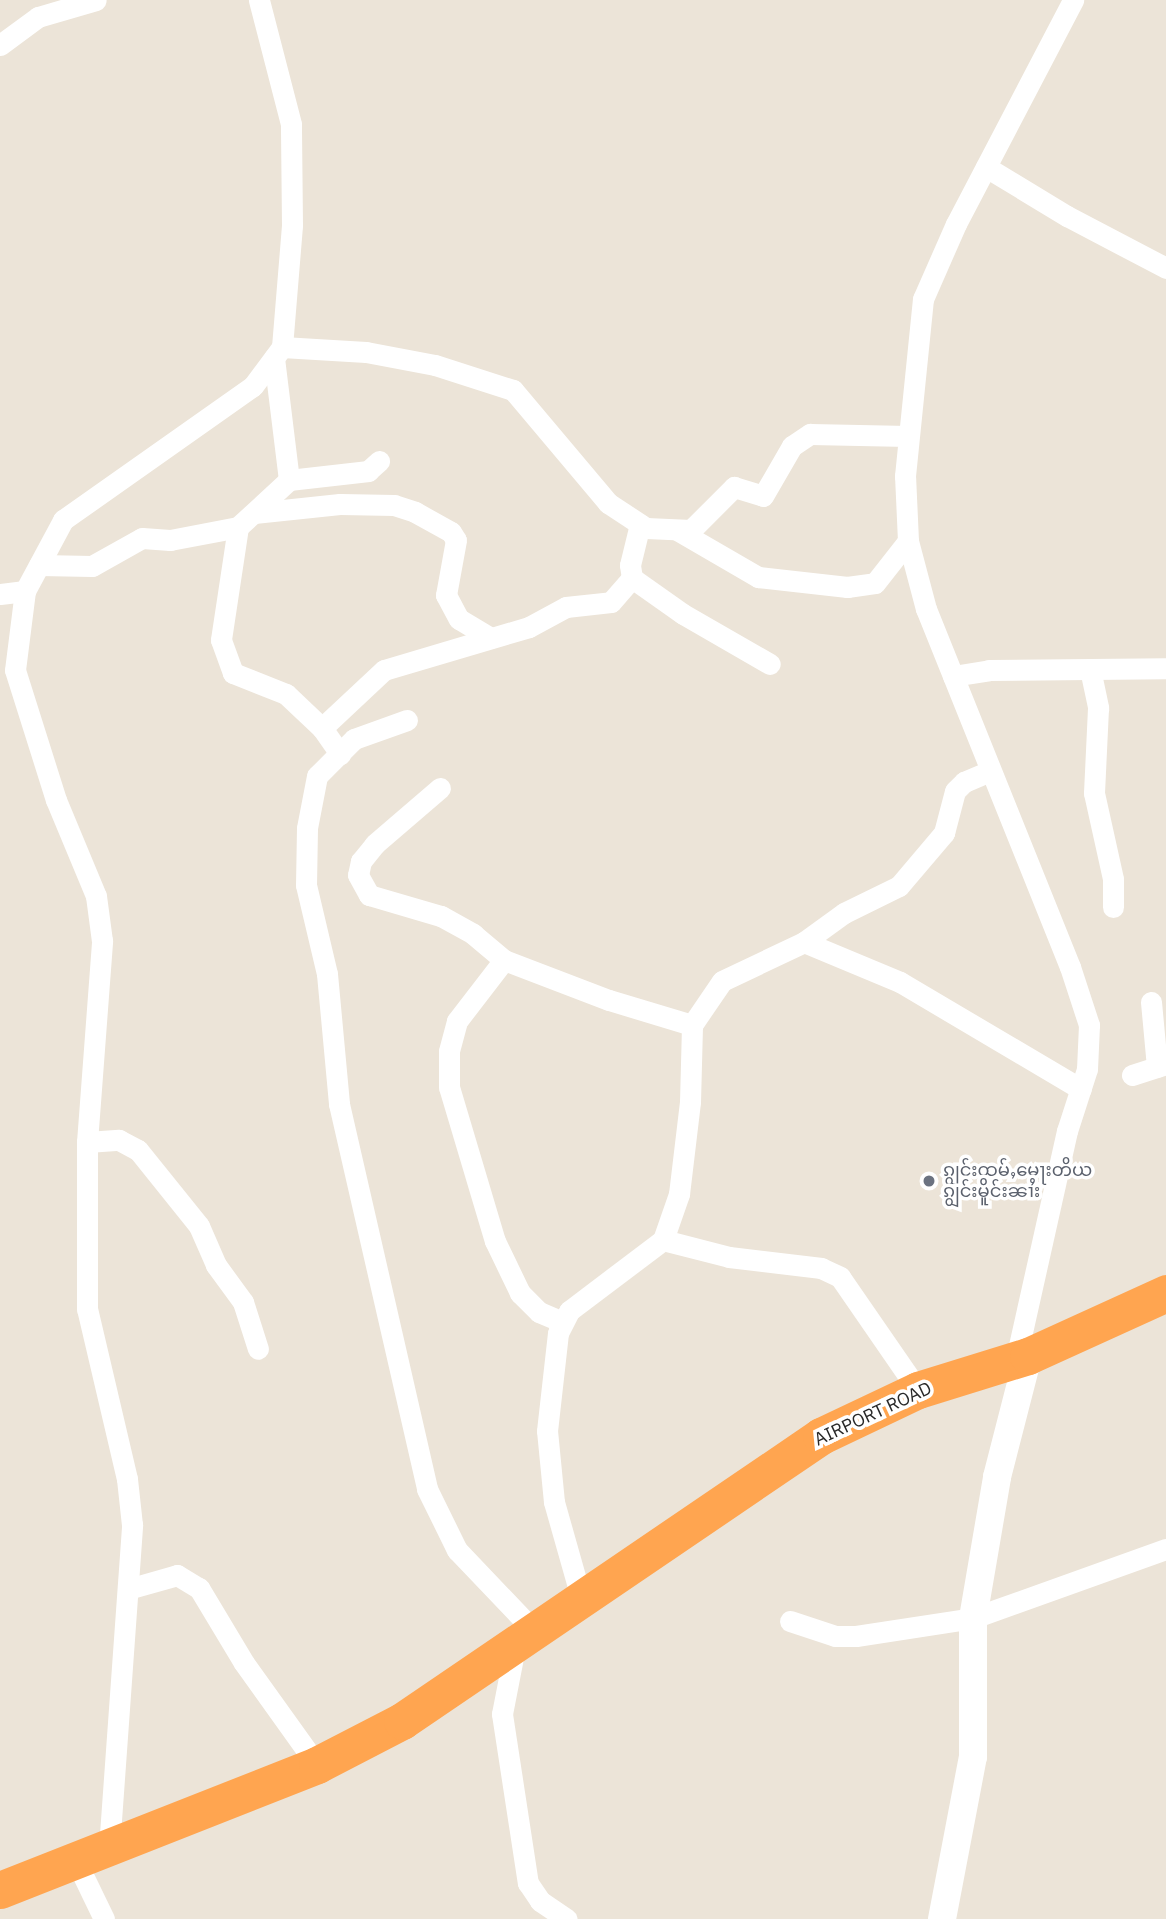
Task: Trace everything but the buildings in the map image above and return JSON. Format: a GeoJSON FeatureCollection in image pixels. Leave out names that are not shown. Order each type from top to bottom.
{"type":"FeatureCollection","features":[{"type":"Feature","properties":{"kind":"highway","name":"AIRPORT ROAD"},"geometry":{"type":"LineString","coordinates":[[0,1890],[317,1765],[402,1721],[525,1640],[821,1436],[918,1390],[1022,1357],[1166,1293]]}},
{"type":"Feature","properties":{"kind":"street"},"geometry":{"type":"LineString","coordinates":[[0,46],[38,17],[96,0]]}},
{"type":"Feature","properties":{"kind":"street"},"geometry":{"type":"LineString","coordinates":[[259,0],[290,124],[292,225],[278,352],[289,480]]}},
{"type":"Feature","properties":{"kind":"street"},"geometry":{"type":"LineString","coordinates":[[942,1919],[973,1757],[973,1618],[1022,1357],[1087,1069],[1088,1025],[1070,967],[926,609],[908,541],[908,436],[923,299],[986,167],[1073,0]]}},
{"type":"Feature","properties":{"kind":"street"},"geometry":{"type":"LineString","coordinates":[[986,167],[1067,216],[1166,268]]}},
{"type":"Feature","properties":{"kind":"street"},"geometry":{"type":"LineString","coordinates":[[278,352],[378,354],[435,365],[513,390],[608,503],[640,524],[677,530],[691,530],[734,487],[763,496],[792,446],[810,435],[908,436]]}},
{"type":"Feature","properties":{"kind":"street"},"geometry":{"type":"LineString","coordinates":[[104,1919],[92,1854],[128,1590],[132,1525],[127,1479],[87,1310],[87,1142],[102,941],[96,896],[56,800],[15,670],[25,591],[63,520],[253,386],[278,352]]}},
{"type":"Feature","properties":{"kind":"street"},"geometry":{"type":"LineString","coordinates":[[39,565],[92,566],[142,538],[170,540],[238,527],[289,480],[368,471],[379,461]]}},
{"type":"Feature","properties":{"kind":"street"},"geometry":{"type":"LineString","coordinates":[[254,513],[340,505],[394,505],[415,512],[451,532],[456,540],[446,595],[459,619],[491,638]]}},
{"type":"Feature","properties":{"kind":"street"},"geometry":{"type":"LineString","coordinates":[[640,524],[630,565],[632,578],[683,614],[770,664]]}},
{"type":"Feature","properties":{"kind":"street"},"geometry":{"type":"LineString","coordinates":[[238,527],[221,640],[233,673],[286,694],[322,728],[340,754]]}},
{"type":"Feature","properties":{"kind":"street"},"geometry":{"type":"LineString","coordinates":[[677,530],[758,577],[847,587],[875,583],[908,541]]}},
{"type":"Feature","properties":{"kind":"street"},"geometry":{"type":"LineString","coordinates":[[322,728],[384,670],[530,627],[566,607],[611,602],[632,578]]}},
{"type":"Feature","properties":{"kind":"street"},"geometry":{"type":"LineString","coordinates":[[0,594],[25,591]]}},
{"type":"Feature","properties":{"kind":"street"},"geometry":{"type":"LineString","coordinates":[[953,676],[989,670],[1166,668]]}},
{"type":"Feature","properties":{"kind":"street"},"geometry":{"type":"LineString","coordinates":[[1090,669],[1098,708],[1094,793],[1113,878],[1113,907]]}},
{"type":"Feature","properties":{"kind":"street"},"geometry":{"type":"LineString","coordinates":[[407,720],[354,739],[317,776],[307,828],[306,885],[327,974],[339,1104],[428,1489],[457,1550],[525,1640],[502,1713],[528,1883],[540,1901],[567,1919]]}},
{"type":"Feature","properties":{"kind":"street"},"geometry":{"type":"LineString","coordinates":[[582,1601],[554,1502],[547,1431],[563,1322],[589,1294],[663,1240],[679,1194],[690,1102],[692,1025],[722,981],[804,942],[844,913],[899,886],[944,833],[954,791],[990,771]]}},
{"type":"Feature","properties":{"kind":"street"},"geometry":{"type":"LineString","coordinates":[[440,788],[375,844],[361,861],[358,875],[362,888],[369,895],[441,916],[474,934],[504,960],[609,1000],[692,1025]]}},
{"type":"Feature","properties":{"kind":"street"},"geometry":{"type":"LineString","coordinates":[[804,942],[912,988],[1081,1089]]}},
{"type":"Feature","properties":{"kind":"street"},"geometry":{"type":"LineString","coordinates":[[504,960],[457,1021],[449,1051],[449,1087],[495,1241],[515,1282],[539,1311],[563,1322]]}},
{"type":"Feature","properties":{"kind":"street"},"geometry":{"type":"LineString","coordinates":[[1132,1075],[1161,1066],[1151,1002]]}},
{"type":"Feature","properties":{"kind":"street"},"geometry":{"type":"LineString","coordinates":[[87,1142],[118,1140],[138,1150],[200,1226],[216,1265],[243,1301],[258,1349]]}},
{"type":"Feature","properties":{"kind":"street"},"geometry":{"type":"LineString","coordinates":[[663,1240],[729,1257],[821,1268],[840,1277],[918,1390]]}},
{"type":"Feature","properties":{"kind":"street"},"geometry":{"type":"LineString","coordinates":[[790,1621],[835,1636],[856,1636],[973,1618],[1166,1549]]}},
{"type":"Feature","properties":{"kind":"street"},"geometry":{"type":"LineString","coordinates":[[128,1590],[177,1575],[199,1588],[244,1663],[317,1765]]}},
{"type":"Feature","properties":{"kind":"place","name":"ၵျွင်းထမ်ႇမေႃးတိယ ၵျွင်းမိူင်းၼၢႆး"},"geometry":{"type":"Point","coordinates":[929,1181]}}]}
